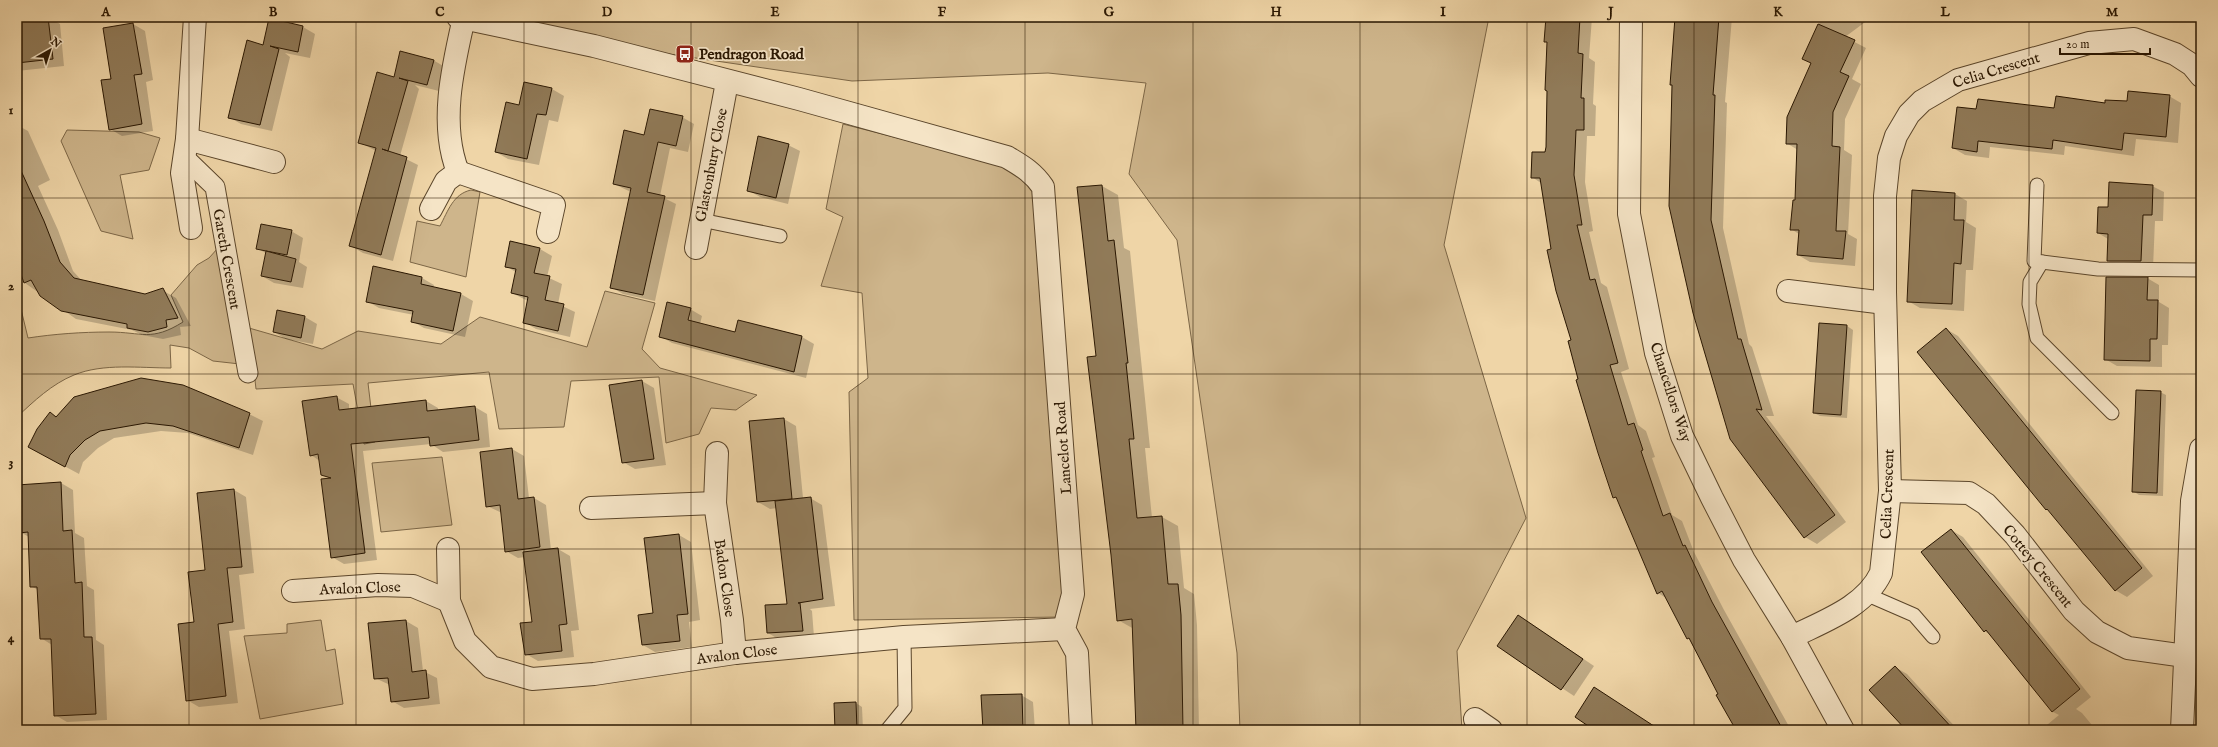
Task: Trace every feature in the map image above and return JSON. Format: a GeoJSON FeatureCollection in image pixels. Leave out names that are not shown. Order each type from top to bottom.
{"type":"FeatureCollection","features":[{"type":"Feature","properties":{"kind":"street","name":"Gareth Crescent"},"geometry":{"type":"LineString","coordinates":[[191,228],[182,173],[186,148],[196,17]]}},
{"type":"Feature","properties":{"kind":"street","name":"Chancellors Way"},"geometry":{"type":"LineString","coordinates":[[1631,17],[1629,214],[1656,353],[1682,436],[1712,498],[1744,560],[1792,637],[1843,730]]}},
{"type":"Feature","properties":{"kind":"street"},"geometry":{"type":"LineString","coordinates":[[548,232],[554,205],[458,172],[452,158],[449,129],[453,66],[461,18],[594,46],[727,82]]}},
{"type":"Feature","properties":{"kind":"street","name":"Celia Crescent"},"geometry":{"type":"LineString","coordinates":[[1792,637],[1858,602],[1868,595],[1881,573],[1890,491],[1885,303],[1885,196],[1889,158],[1896,136],[1909,114],[1922,100],[1958,80],[2089,43],[2134,39],[2175,54],[2192,65],[2201,76]]}},
{"type":"Feature","properties":{"kind":"street","name":"Lancelot Road"},"geometry":{"type":"LineString","coordinates":[[727,82],[861,116],[1006,157],[1028,169],[1043,188],[1073,594],[1064,629]]}},
{"type":"Feature","properties":{"kind":"street","name":"Glastonbury Close"},"geometry":{"type":"LineString","coordinates":[[696,248],[727,82]]}},
{"type":"Feature","properties":{"kind":"street","name":"Gareth Crescent"},"geometry":{"type":"LineString","coordinates":[[186,148],[215,187],[248,373]]}},
{"type":"Feature","properties":{"kind":"street"},"geometry":{"type":"LineString","coordinates":[[186,148],[274,162]]}},
{"type":"Feature","properties":{"kind":"street"},"geometry":{"type":"LineString","coordinates":[[431,209],[446,181],[458,172]]}},
{"type":"Feature","properties":{"kind":"street"},"geometry":{"type":"LineString","coordinates":[[1788,291],[1885,303]]}},
{"type":"Feature","properties":{"kind":"street"},"geometry":{"type":"LineString","coordinates":[[2182,730],[2192,501],[2201,449]]}},
{"type":"Feature","properties":{"kind":"street","name":"Badon Close"},"geometry":{"type":"LineString","coordinates":[[717,453],[715,503],[732,620],[734,653]]}},
{"type":"Feature","properties":{"kind":"street","name":"Cottey Crescent"},"geometry":{"type":"LineString","coordinates":[[1890,491],[1969,493],[1986,504],[2015,536],[2074,611],[2097,632],[2128,648],[2186,656]]}},
{"type":"Feature","properties":{"kind":"street"},"geometry":{"type":"LineString","coordinates":[[591,508],[715,503]]}},
{"type":"Feature","properties":{"kind":"street","name":"Avalon Close"},"geometry":{"type":"LineString","coordinates":[[448,549],[450,601],[465,641],[491,667],[532,679],[594,674],[734,653],[904,637],[1064,629]]}},
{"type":"Feature","properties":{"kind":"street","name":"Avalon Close"},"geometry":{"type":"LineString","coordinates":[[293,591],[378,585],[413,586],[450,601]]}},
{"type":"Feature","properties":{"kind":"street"},"geometry":{"type":"LineString","coordinates":[[1064,629],[1077,653],[1081,730]]}},
{"type":"Feature","properties":{"kind":"lane"},"geometry":{"type":"LineString","coordinates":[[2037,185],[2034,260],[2098,269],[2201,270]]}},
{"type":"Feature","properties":{"kind":"lane"},"geometry":{"type":"LineString","coordinates":[[701,220],[780,236]]}},
{"type":"Feature","properties":{"kind":"lane"},"geometry":{"type":"LineString","coordinates":[[2042,262],[2030,282],[2029,304],[2037,338],[2112,413]]}},
{"type":"Feature","properties":{"kind":"lane"},"geometry":{"type":"LineString","coordinates":[[1868,595],[1914,615],[1932,637]]}},
{"type":"Feature","properties":{"kind":"lane"},"geometry":{"type":"LineString","coordinates":[[887,730],[905,708],[904,637]]}},
{"type":"Feature","properties":{"kind":"shaded area"},"geometry":{"type":"Polygon","coordinates":[[[417,17],[1489,17],[1444,245],[1526,518],[1457,651],[1462,730],[1240,730],[1237,653],[1177,240],[1129,174],[1146,83],[1048,73],[852,81],[417,17]]]}},
{"type":"Feature","properties":{"kind":"shaded area"},"geometry":{"type":"Polygon","coordinates":[[[843,124],[1003,165],[1032,181],[1068,593],[1061,617],[854,620],[849,392],[868,378],[862,293],[821,286],[843,217],[826,209],[843,124]]]}},
{"type":"Feature","properties":{"kind":"shaded area"},"geometry":{"type":"Polygon","coordinates":[[[67,130],[139,132],[160,138],[149,170],[120,175],[133,239],[101,231],[61,141],[67,130]]]}},
{"type":"Feature","properties":{"kind":"shaded area"},"geometry":{"type":"Polygon","coordinates":[[[471,190],[480,192],[466,277],[410,262],[417,221],[440,226],[455,199],[471,190]]]}},
{"type":"Feature","properties":{"kind":"shaded area"},"geometry":{"type":"Polygon","coordinates":[[[218,248],[240,364],[213,361],[189,348],[170,345],[171,368],[122,367],[85,371],[58,383],[17,417],[17,302],[20,305],[28,338],[89,332],[154,334],[163,332],[183,322],[171,295],[197,265],[209,258],[218,248]]]}},
{"type":"Feature","properties":{"kind":"shaded area"},"geometry":{"type":"Polygon","coordinates":[[[605,291],[655,303],[642,349],[660,368],[757,395],[736,410],[711,408],[699,434],[666,443],[659,377],[571,381],[564,427],[499,429],[489,372],[368,383],[375,442],[364,444],[353,384],[256,389],[249,328],[322,349],[358,331],[441,344],[480,317],[587,347],[605,291]]]}},
{"type":"Feature","properties":{"kind":"shaded area"},"geometry":{"type":"Polygon","coordinates":[[[442,457],[452,525],[381,532],[372,463],[442,457]]]}},
{"type":"Feature","properties":{"kind":"shaded area"},"geometry":{"type":"Polygon","coordinates":[[[321,620],[326,651],[335,649],[343,704],[260,719],[244,636],[287,633],[287,624],[321,620]]]}},
{"type":"Feature","properties":{"kind":"building"},"geometry":{"type":"Polygon","coordinates":[[[48,17],[53,59],[17,63],[17,20],[48,17]]]}},
{"type":"Feature","properties":{"kind":"building"},"geometry":{"type":"Polygon","coordinates":[[[1546,17],[1580,17],[1578,53],[1583,54],[1581,98],[1584,98],[1584,130],[1576,130],[1574,175],[1582,225],[1577,225],[1590,280],[1595,279],[1618,363],[1610,365],[1628,425],[1634,423],[1643,450],[1641,451],[1663,516],[1670,513],[1683,546],[1685,545],[1712,602],[1783,730],[1736,730],[1716,695],[1718,694],[1689,638],[1687,639],[1662,591],[1657,594],[1616,497],[1613,498],[1598,453],[1576,380],[1578,379],[1568,341],[1571,340],[1556,291],[1547,250],[1551,249],[1540,178],[1531,178],[1532,152],[1545,152],[1546,147],[1547,91],[1545,90],[1547,42],[1544,42],[1546,17]]]}},
{"type":"Feature","properties":{"kind":"building"},"geometry":{"type":"Polygon","coordinates":[[[1675,17],[1719,17],[1713,95],[1715,95],[1711,220],[1738,339],[1741,339],[1762,410],[1756,409],[1835,515],[1804,538],[1730,439],[1693,313],[1669,206],[1672,85],[1670,85],[1675,17]]]}},
{"type":"Feature","properties":{"kind":"building"},"geometry":{"type":"Polygon","coordinates":[[[269,18],[303,26],[298,52],[270,46],[279,49],[260,125],[228,118],[247,40],[263,45],[269,18]]]}},
{"type":"Feature","properties":{"kind":"building"},"geometry":{"type":"Polygon","coordinates":[[[133,23],[142,74],[134,75],[142,124],[109,130],[101,80],[111,79],[103,28],[133,23]]]}},
{"type":"Feature","properties":{"kind":"building"},"geometry":{"type":"Polygon","coordinates":[[[1818,24],[1855,40],[1840,72],[1849,76],[1833,112],[1832,146],[1840,147],[1836,231],[1846,231],[1843,259],[1797,255],[1799,230],[1790,230],[1793,200],[1795,200],[1797,144],[1786,144],[1787,117],[1811,63],[1802,59],[1818,24]]]}},
{"type":"Feature","properties":{"kind":"building"},"geometry":{"type":"Polygon","coordinates":[[[400,51],[434,60],[427,85],[399,78],[408,81],[388,151],[407,157],[381,255],[349,246],[376,148],[358,143],[377,72],[394,77],[400,51]]]}},
{"type":"Feature","properties":{"kind":"building"},"geometry":{"type":"Polygon","coordinates":[[[524,82],[552,88],[546,115],[537,114],[527,159],[495,152],[506,102],[519,105],[524,82]]]}},
{"type":"Feature","properties":{"kind":"building"},"geometry":{"type":"Polygon","coordinates":[[[2128,91],[2170,95],[2166,137],[2124,133],[2122,150],[2053,140],[2052,149],[1978,141],[1977,152],[1952,148],[1957,107],[1976,109],[1978,99],[2054,108],[2056,96],[2105,103],[2105,100],[2127,101],[2128,91]]]}},
{"type":"Feature","properties":{"kind":"building"},"geometry":{"type":"Polygon","coordinates":[[[650,109],[683,116],[676,146],[658,142],[647,192],[665,196],[643,295],[610,288],[631,188],[613,184],[624,130],[644,135],[650,109]]]}},
{"type":"Feature","properties":{"kind":"building"},"geometry":{"type":"Polygon","coordinates":[[[758,136],[789,144],[776,198],[747,191],[758,136]]]}},
{"type":"Feature","properties":{"kind":"building"},"geometry":{"type":"Polygon","coordinates":[[[17,162],[44,221],[60,262],[74,278],[145,294],[163,288],[178,318],[166,320],[167,327],[148,332],[127,328],[127,324],[61,311],[40,296],[31,280],[24,283],[17,263],[17,162]]]}},
{"type":"Feature","properties":{"kind":"building"},"geometry":{"type":"Polygon","coordinates":[[[2109,182],[2153,185],[2152,215],[2143,215],[2141,261],[2107,261],[2108,234],[2097,233],[2098,207],[2108,207],[2109,182]]]}},
{"type":"Feature","properties":{"kind":"building"},"geometry":{"type":"Polygon","coordinates":[[[1102,185],[1108,241],[1114,240],[1128,363],[1126,363],[1134,439],[1129,439],[1137,518],[1162,516],[1168,584],[1178,584],[1181,615],[1183,730],[1136,730],[1132,619],[1117,621],[1111,555],[1087,357],[1096,356],[1077,187],[1102,185]]]}},
{"type":"Feature","properties":{"kind":"building"},"geometry":{"type":"Polygon","coordinates":[[[1912,190],[1955,193],[1954,220],[1964,220],[1961,264],[1954,263],[1952,304],[1907,302],[1912,190]]]}},
{"type":"Feature","properties":{"kind":"building"},"geometry":{"type":"Polygon","coordinates":[[[261,224],[292,230],[287,255],[256,249],[261,224]]]}},
{"type":"Feature","properties":{"kind":"building"},"geometry":{"type":"Polygon","coordinates":[[[510,241],[540,248],[534,273],[550,276],[545,300],[564,304],[558,331],[523,323],[528,297],[511,293],[516,269],[505,267],[510,241]]]}},
{"type":"Feature","properties":{"kind":"building"},"geometry":{"type":"Polygon","coordinates":[[[266,251],[296,259],[291,282],[261,276],[266,251]]]}},
{"type":"Feature","properties":{"kind":"building"},"geometry":{"type":"Polygon","coordinates":[[[373,266],[422,277],[421,284],[461,293],[453,331],[411,322],[413,311],[366,302],[373,266]]]}},
{"type":"Feature","properties":{"kind":"building"},"geometry":{"type":"Polygon","coordinates":[[[2106,277],[2148,277],[2147,300],[2158,300],[2157,339],[2150,339],[2150,361],[2104,360],[2106,277]]]}},
{"type":"Feature","properties":{"kind":"building"},"geometry":{"type":"Polygon","coordinates":[[[667,302],[691,308],[688,320],[735,332],[738,320],[802,336],[794,372],[659,337],[667,302]]]}},
{"type":"Feature","properties":{"kind":"building"},"geometry":{"type":"Polygon","coordinates":[[[277,310],[305,316],[301,338],[273,332],[277,310]]]}},
{"type":"Feature","properties":{"kind":"building"},"geometry":{"type":"Polygon","coordinates":[[[1819,323],[1847,325],[1841,415],[1813,413],[1819,323]]]}},
{"type":"Feature","properties":{"kind":"building"},"geometry":{"type":"Polygon","coordinates":[[[1946,328],[2142,568],[2115,591],[2047,509],[2046,510],[1917,352],[1946,328]]]}},
{"type":"Feature","properties":{"kind":"building"},"geometry":{"type":"Polygon","coordinates":[[[141,378],[183,385],[250,413],[239,448],[173,426],[146,423],[100,431],[85,440],[70,455],[65,467],[28,447],[37,429],[50,412],[56,417],[74,397],[141,378]]]}},
{"type":"Feature","properties":{"kind":"building"},"geometry":{"type":"Polygon","coordinates":[[[642,380],[654,459],[622,463],[609,385],[642,380]]]}},
{"type":"Feature","properties":{"kind":"building"},"geometry":{"type":"Polygon","coordinates":[[[2136,390],[2161,391],[2157,493],[2132,492],[2136,390]]]}},
{"type":"Feature","properties":{"kind":"building"},"geometry":{"type":"Polygon","coordinates":[[[337,396],[339,410],[426,400],[427,411],[475,406],[479,440],[430,446],[429,437],[351,444],[365,553],[331,558],[321,479],[331,478],[321,475],[318,454],[310,456],[302,401],[337,396]]]}},
{"type":"Feature","properties":{"kind":"building"},"geometry":{"type":"Polygon","coordinates":[[[784,418],[792,499],[757,502],[749,421],[784,418]]]}},
{"type":"Feature","properties":{"kind":"building"},"geometry":{"type":"Polygon","coordinates":[[[512,448],[518,499],[534,497],[540,547],[505,552],[500,505],[486,507],[480,452],[512,448]]]}},
{"type":"Feature","properties":{"kind":"building"},"geometry":{"type":"Polygon","coordinates":[[[61,482],[63,531],[72,530],[75,583],[82,582],[84,637],[92,637],[96,714],[54,716],[51,639],[40,639],[37,587],[30,587],[28,532],[19,533],[17,485],[61,482]]]}},
{"type":"Feature","properties":{"kind":"building"},"geometry":{"type":"Polygon","coordinates":[[[234,489],[242,567],[227,568],[233,622],[218,624],[226,696],[186,701],[178,624],[194,622],[188,572],[205,570],[197,493],[234,489]]]}},
{"type":"Feature","properties":{"kind":"building"},"geometry":{"type":"Polygon","coordinates":[[[811,497],[823,599],[798,603],[800,603],[803,631],[767,633],[765,605],[787,604],[775,501],[811,497]]]}},
{"type":"Feature","properties":{"kind":"building"},"geometry":{"type":"Polygon","coordinates":[[[1951,529],[2080,689],[2052,712],[1986,630],[1984,632],[1921,552],[1951,529]]]}},
{"type":"Feature","properties":{"kind":"building"},"geometry":{"type":"Polygon","coordinates":[[[679,534],[688,614],[677,615],[680,641],[642,645],[638,615],[653,613],[644,538],[679,534]]]}},
{"type":"Feature","properties":{"kind":"building"},"geometry":{"type":"Polygon","coordinates":[[[558,548],[567,624],[559,625],[562,651],[525,655],[520,623],[532,622],[523,552],[558,548]]]}},
{"type":"Feature","properties":{"kind":"building"},"geometry":{"type":"Polygon","coordinates":[[[1518,615],[1583,659],[1561,690],[1497,646],[1518,615]]]}},
{"type":"Feature","properties":{"kind":"building"},"geometry":{"type":"Polygon","coordinates":[[[406,620],[412,672],[426,670],[429,698],[391,702],[388,678],[374,679],[368,623],[406,620]]]}},
{"type":"Feature","properties":{"kind":"building"},"geometry":{"type":"Polygon","coordinates":[[[1895,666],[1954,730],[1906,730],[1869,690],[1895,666]]]}},
{"type":"Feature","properties":{"kind":"building"},"geometry":{"type":"Polygon","coordinates":[[[1594,687],[1660,730],[1594,730],[1575,717],[1594,687]]]}},
{"type":"Feature","properties":{"kind":"building"},"geometry":{"type":"Polygon","coordinates":[[[1022,694],[1023,730],[983,730],[981,695],[1022,694]]]}},
{"type":"Feature","properties":{"kind":"building"},"geometry":{"type":"Polygon","coordinates":[[[856,702],[857,730],[835,730],[834,703],[856,702]]]}},
{"type":"Feature","properties":{"kind":"place","name":"Pendragon Road"},"geometry":{"type":"Point","coordinates":[685,54]}}]}
